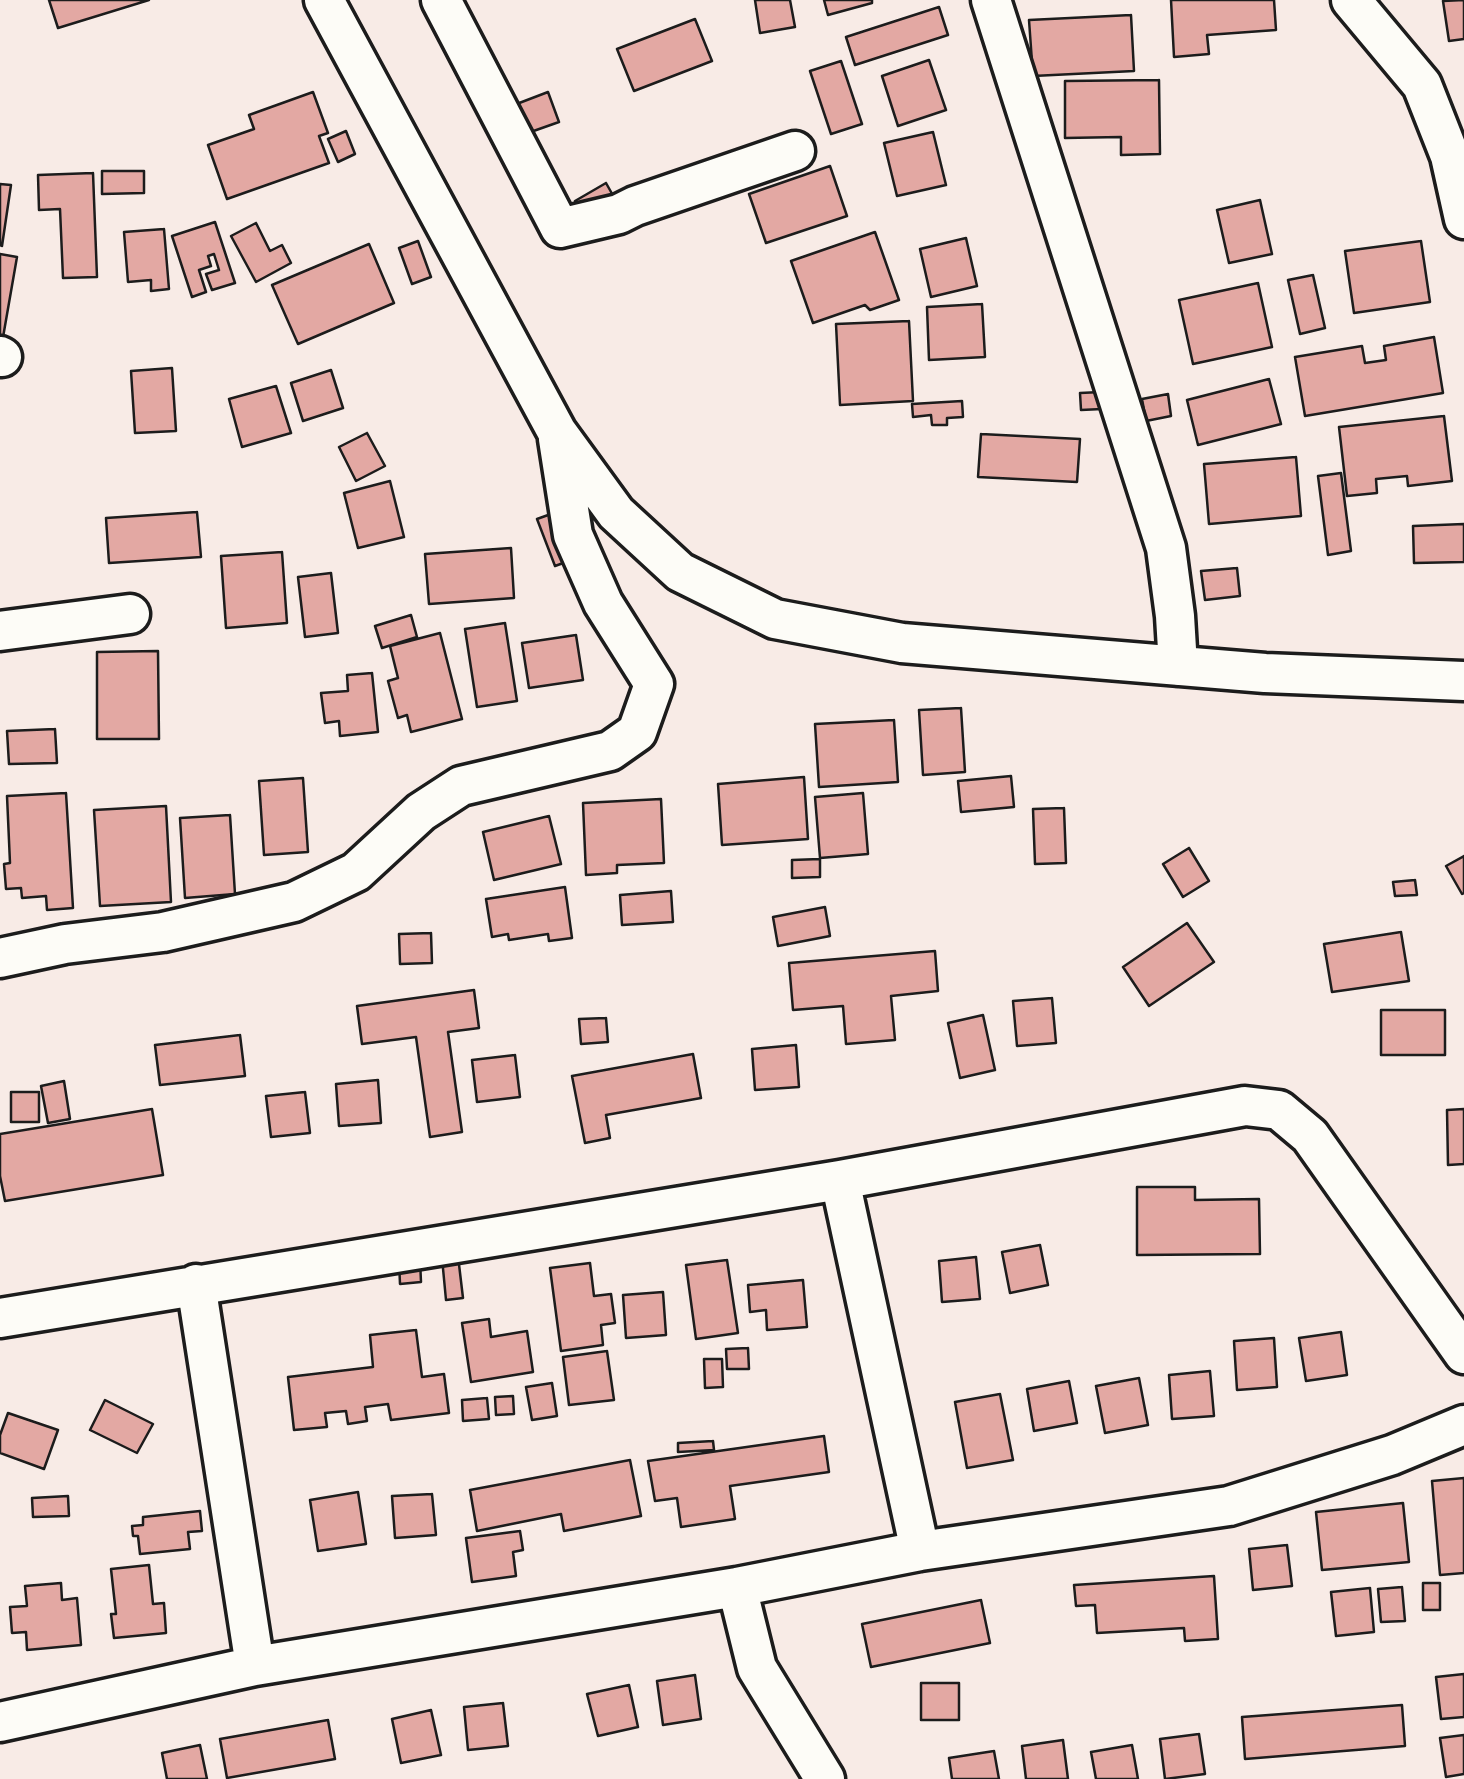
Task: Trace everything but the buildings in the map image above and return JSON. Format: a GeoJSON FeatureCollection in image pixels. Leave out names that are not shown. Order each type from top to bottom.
{"type":"FeatureCollection","features":[{"type":"Feature","properties":{"kind":"street"},"geometry":{"type":"LineString","coordinates":[[324,0],[557,432],[616,513],[680,572],[776,619],[902,643],[1264,673],[1464,681]]}},
{"type":"Feature","properties":{"kind":"street"},"geometry":{"type":"LineString","coordinates":[[441,0],[560,228],[619,214],[795,151]]}},
{"type":"Feature","properties":{"kind":"street"},"geometry":{"type":"LineString","coordinates":[[990,0],[1166,548],[1178,666]]}},
{"type":"Feature","properties":{"kind":"street"},"geometry":{"type":"LineString","coordinates":[[1351,0],[1422,85],[1450,156],[1464,220]]}},
{"type":"Feature","properties":{"kind":"street"},"geometry":{"type":"LineString","coordinates":[[0,958],[65,944],[163,932],[294,902],[356,872],[420,812],[461,786],[610,750],[637,732],[654,684],[603,603],[573,535],[557,432]]}},
{"type":"Feature","properties":{"kind":"street"},"geometry":{"type":"LineString","coordinates":[[0,631],[130,614]]}},
{"type":"Feature","properties":{"kind":"street"},"geometry":{"type":"LineString","coordinates":[[0,1318],[840,1180],[1245,1106],[1279,1110],[1310,1136],[1464,1354]]}},
{"type":"Feature","properties":{"kind":"street"},"geometry":{"type":"LineString","coordinates":[[840,1180],[920,1551]]}},
{"type":"Feature","properties":{"kind":"street"},"geometry":{"type":"LineString","coordinates":[[196,1284],[256,1666]]}},
{"type":"Feature","properties":{"kind":"street"},"geometry":{"type":"LineString","coordinates":[[0,1722],[256,1666],[737,1587],[920,1551],[1229,1506],[1392,1455],[1464,1424]]}},
{"type":"Feature","properties":{"kind":"street"},"geometry":{"type":"LineString","coordinates":[[737,1587],[757,1668],[825,1779]]}}]}
